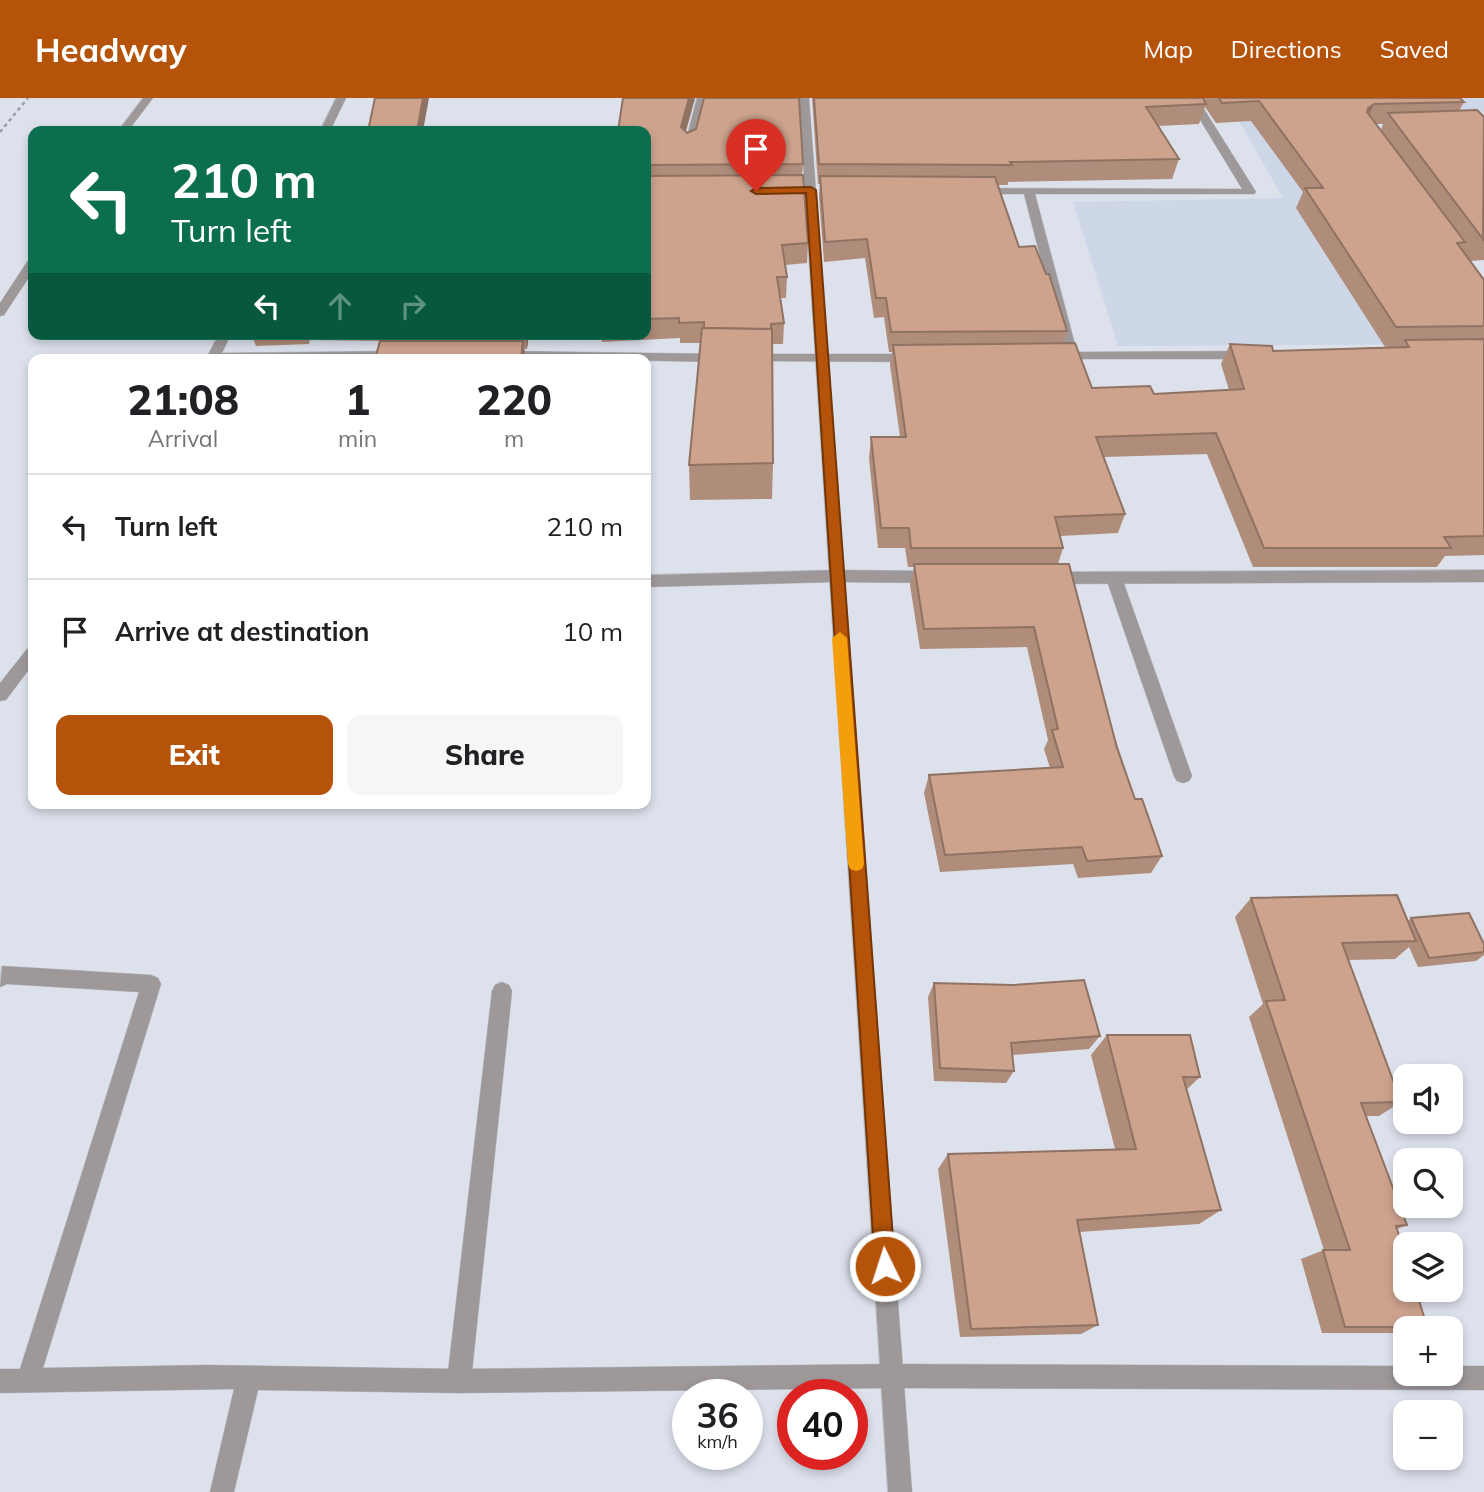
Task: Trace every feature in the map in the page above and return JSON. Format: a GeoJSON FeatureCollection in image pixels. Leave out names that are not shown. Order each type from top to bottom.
{"type":"FeatureCollection","features":[{"type":"Feature","properties":{"kind":"street"},"geometry":{"type":"LineString","coordinates":[[127,126],[148,98]]}},
{"type":"Feature","properties":{"kind":"street"},"geometry":{"type":"LineString","coordinates":[[327,126],[341,98]]}},
{"type":"Feature","properties":{"kind":"street"},"geometry":{"type":"LineString","coordinates":[[689,148],[702,98]]}},
{"type":"Feature","properties":{"kind":"street"},"geometry":{"type":"LineString","coordinates":[[804,98],[900,1492]]}},
{"type":"Feature","properties":{"kind":"street"},"geometry":{"type":"LineString","coordinates":[[961,191],[1250,192],[1192,98]]}},
{"type":"Feature","properties":{"kind":"street"},"geometry":{"type":"LineString","coordinates":[[797,190],[824,190]]}},
{"type":"Feature","properties":{"kind":"street"},"geometry":{"type":"LineString","coordinates":[[1029,191],[1072,356]]}},
{"type":"Feature","properties":{"kind":"street"},"geometry":{"type":"LineString","coordinates":[[0,312],[28,270]]}},
{"type":"Feature","properties":{"kind":"street"},"geometry":{"type":"LineString","coordinates":[[1044,357],[1264,355]]}},
{"type":"Feature","properties":{"kind":"street"},"geometry":{"type":"LineString","coordinates":[[651,357],[934,358]]}},
{"type":"Feature","properties":{"kind":"street"},"geometry":{"type":"LineString","coordinates":[[651,581],[835,576],[947,577]]}},
{"type":"Feature","properties":{"kind":"street"},"geometry":{"type":"LineString","coordinates":[[1031,578],[1484,576]]}},
{"type":"Feature","properties":{"kind":"street"},"geometry":{"type":"LineString","coordinates":[[1114,578],[1183,776]]}},
{"type":"Feature","properties":{"kind":"street"},"geometry":{"type":"LineString","coordinates":[[0,695],[28,659]]}},
{"type":"Feature","properties":{"kind":"street"},"geometry":{"type":"LineString","coordinates":[[0,978],[2,975],[151,984],[28,1380]]}},
{"type":"Feature","properties":{"kind":"street"},"geometry":{"type":"LineString","coordinates":[[458,1381],[502,990]]}},
{"type":"Feature","properties":{"kind":"street"},"geometry":{"type":"LineString","coordinates":[[0,1381],[249,1378],[458,1381],[893,1376],[1484,1378]]}},
{"type":"Feature","properties":{"kind":"street"},"geometry":{"type":"LineString","coordinates":[[222,1492],[249,1378]]}},
{"type":"Feature","properties":{"kind":"path"},"geometry":{"type":"LineString","coordinates":[[0,132],[28,98]]}},
{"type":"Feature","properties":{"kind":"shaded area"},"geometry":{"type":"Polygon","coordinates":[[[1226,98],[1484,98],[1484,119],[1348,124],[1484,344],[1118,346],[1073,202],[1283,198],[1226,98]]]}},
{"type":"Feature","properties":{"kind":"building"},"geometry":{"type":"Polygon","coordinates":[[[375,98],[423,98],[418,126],[369,126],[375,98]]]}},
{"type":"Feature","properties":{"kind":"building"},"geometry":{"type":"Polygon","coordinates":[[[623,98],[689,98],[681,127],[687,133],[696,129],[704,98],[799,98],[803,164],[651,165],[651,126],[619,126],[623,98]]]}},
{"type":"Feature","properties":{"kind":"building"},"geometry":{"type":"Polygon","coordinates":[[[814,98],[1203,98],[1206,104],[1146,107],[1179,159],[1010,162],[1012,165],[819,164],[814,98]]]}},
{"type":"Feature","properties":{"kind":"building"},"geometry":{"type":"Polygon","coordinates":[[[1219,98],[1460,98],[1464,102],[1374,104],[1367,112],[1465,242],[1457,243],[1484,280],[1484,326],[1396,327],[1305,188],[1323,188],[1259,101],[1222,103],[1219,98]]]}},
{"type":"Feature","properties":{"kind":"building"},"geometry":{"type":"Polygon","coordinates":[[[1477,110],[1484,117],[1483,239],[1388,113],[1477,110]]]}},
{"type":"Feature","properties":{"kind":"building"},"geometry":{"type":"Polygon","coordinates":[[[803,175],[808,243],[782,245],[787,277],[777,277],[784,323],[771,324],[771,329],[704,328],[704,322],[679,323],[679,318],[651,319],[651,176],[803,175]]]}},
{"type":"Feature","properties":{"kind":"building"},"geometry":{"type":"Polygon","coordinates":[[[820,176],[995,177],[1019,247],[1035,246],[1046,274],[1049,274],[1067,331],[891,332],[886,298],[876,298],[867,239],[825,242],[820,176]]]}},
{"type":"Feature","properties":{"kind":"building"},"geometry":{"type":"Polygon","coordinates":[[[702,328],[772,329],[773,463],[689,465],[702,328]]]}},
{"type":"Feature","properties":{"kind":"building"},"geometry":{"type":"Polygon","coordinates":[[[1484,339],[1484,536],[1444,537],[1451,548],[1264,548],[1216,433],[1096,437],[1125,514],[1055,517],[1063,548],[911,548],[909,528],[881,528],[871,437],[906,437],[893,345],[1075,343],[1092,388],[1150,386],[1154,394],[1244,389],[1230,344],[1272,346],[1273,351],[1409,347],[1405,340],[1484,339]]]}},
{"type":"Feature","properties":{"kind":"building"},"geometry":{"type":"Polygon","coordinates":[[[380,341],[523,341],[522,354],[376,354],[380,341]]]}},
{"type":"Feature","properties":{"kind":"building"},"geometry":{"type":"Polygon","coordinates":[[[914,564],[1069,564],[1117,748],[1135,799],[1142,799],[1162,856],[1087,861],[1082,847],[945,855],[929,775],[1063,767],[1052,730],[1058,729],[1034,627],[924,629],[914,564]]]}},
{"type":"Feature","properties":{"kind":"building"},"geometry":{"type":"Polygon","coordinates":[[[1397,895],[1416,941],[1342,943],[1393,1080],[1393,1102],[1361,1103],[1393,1188],[1393,1218],[1404,1218],[1407,1225],[1396,1226],[1398,1232],[1393,1232],[1393,1302],[1420,1302],[1424,1316],[1393,1316],[1393,1327],[1345,1327],[1323,1250],[1350,1250],[1266,1001],[1285,1000],[1251,898],[1397,895]]]}},
{"type":"Feature","properties":{"kind":"building"},"geometry":{"type":"Polygon","coordinates":[[[1469,913],[1484,944],[1484,952],[1429,958],[1411,918],[1469,913]]]}},
{"type":"Feature","properties":{"kind":"building"},"geometry":{"type":"Polygon","coordinates":[[[1084,980],[1100,1036],[1011,1043],[1014,1071],[940,1068],[934,983],[1013,985],[1084,980]]]}},
{"type":"Feature","properties":{"kind":"building"},"geometry":{"type":"Polygon","coordinates":[[[1107,1035],[1190,1035],[1200,1077],[1183,1077],[1221,1210],[1077,1220],[1098,1325],[971,1329],[948,1154],[1136,1149],[1107,1035]]]}},
{"type":"Feature","properties":{"kind":"slow traffic"},"geometry":{"type":"LineString","coordinates":[[840,638],[856,864]]}},
{"type":"Feature","properties":{"kind":"route"},"geometry":{"type":"LineString","coordinates":[[756,191],[811,190],[824,359],[835,576],[885,1266]]}}]}
